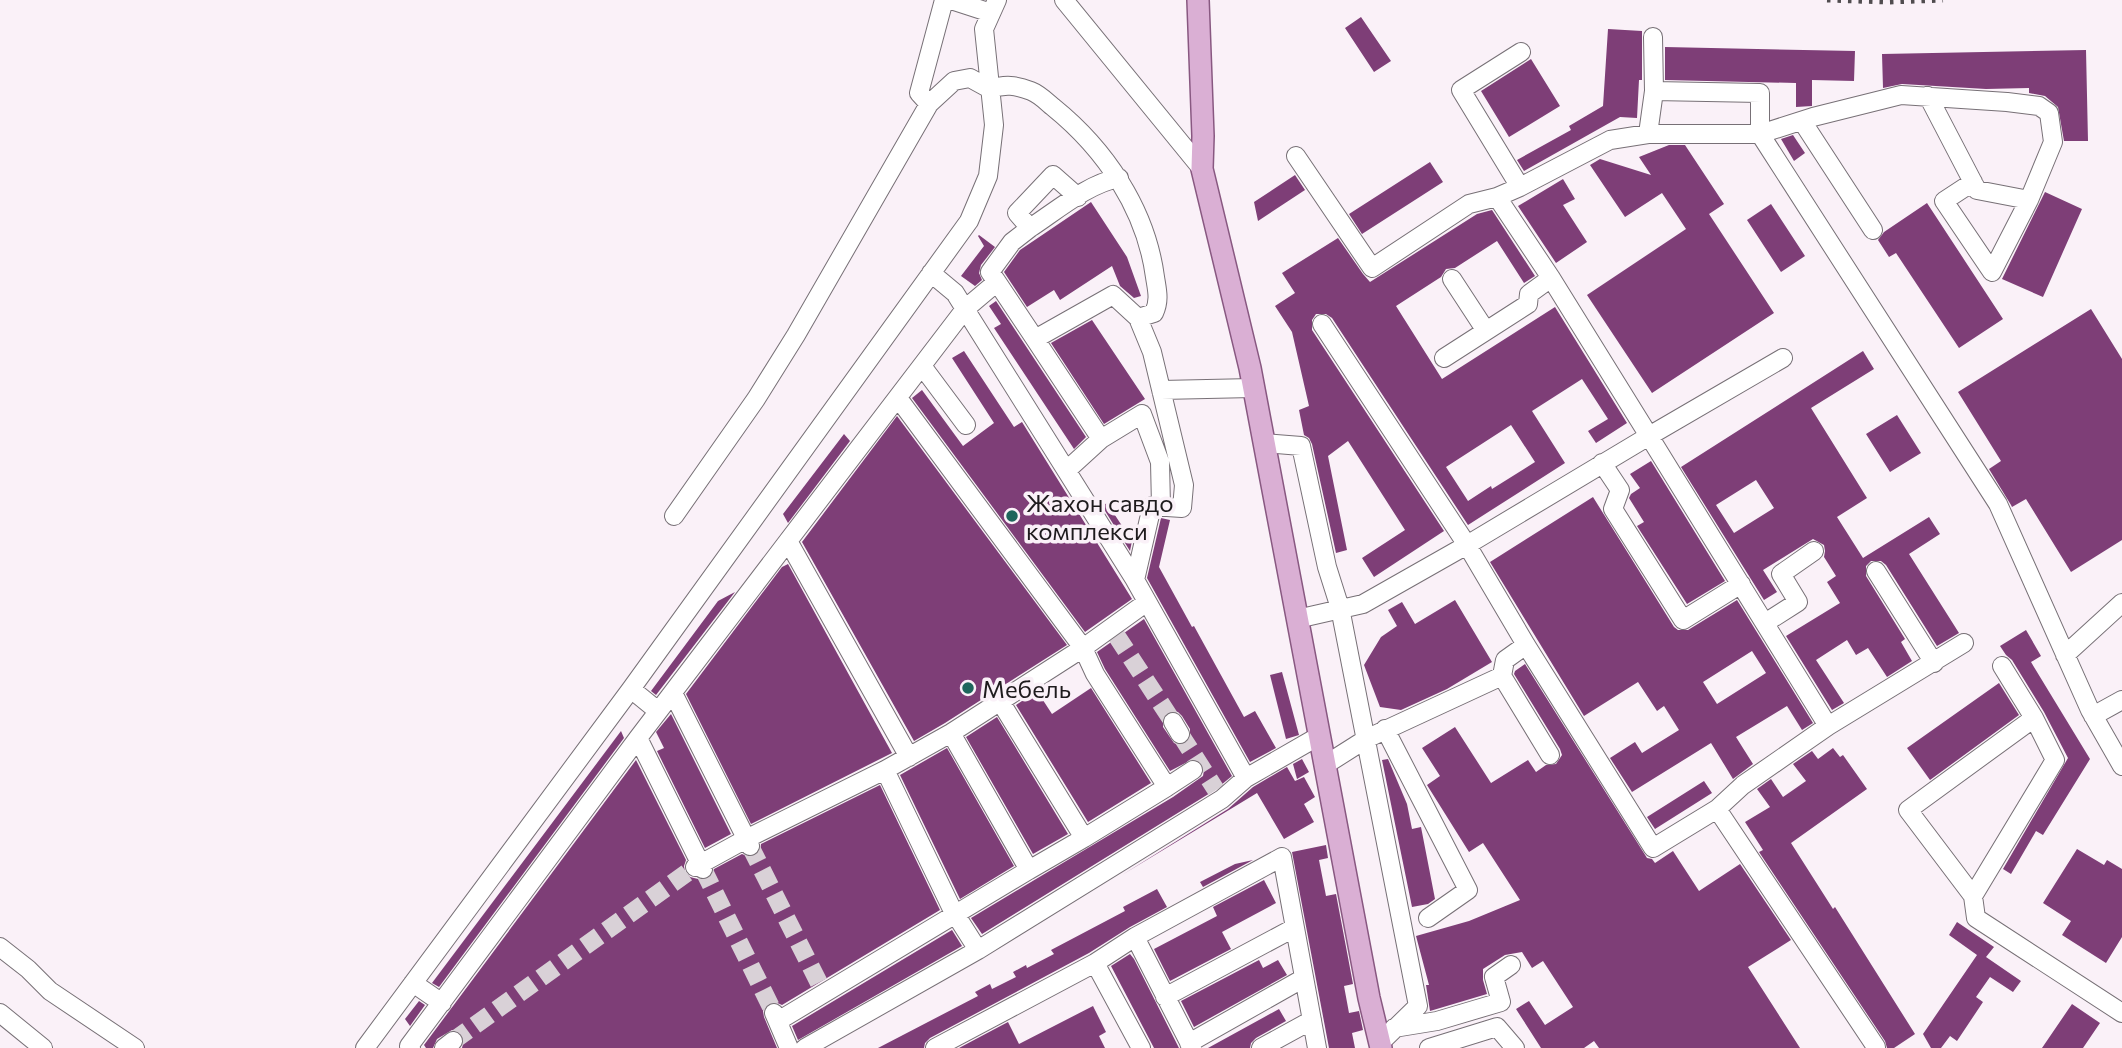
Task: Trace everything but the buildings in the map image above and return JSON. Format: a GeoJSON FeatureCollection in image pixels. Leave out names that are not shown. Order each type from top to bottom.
{"type":"FeatureCollection","features":[{"type":"Feature","properties":{"kind":"main road"},"geometry":{"type":"LineString","coordinates":[[1198,0],[1202,169],[1253,388],[1369,998],[1385,1040]]}},
{"type":"Feature","properties":{"kind":"lane"},"geometry":{"type":"LineString","coordinates":[[929,104],[919,93],[944,0]]}},
{"type":"Feature","properties":{"kind":"lane"},"geometry":{"type":"LineString","coordinates":[[365,1048],[631,689],[969,221],[988,176],[994,125],[984,29],[994,6],[951,0]]}},
{"type":"Feature","properties":{"kind":"lane"},"geometry":{"type":"LineString","coordinates":[[1064,0],[1202,169]]}},
{"type":"Feature","properties":{"kind":"lane"},"geometry":{"type":"LineString","coordinates":[[1648,134],[1654,91],[1653,37]]}},
{"type":"Feature","properties":{"kind":"lane"},"geometry":{"type":"LineString","coordinates":[[1520,187],[1461,90],[1521,52]]}},
{"type":"Feature","properties":{"kind":"lane"},"geometry":{"type":"LineString","coordinates":[[674,516],[756,399],[796,335],[929,104],[954,81],[970,78],[990,89],[1005,85],[1034,91],[1072,123],[1119,178],[1152,251],[1159,302],[1154,313],[1138,318]]}},
{"type":"Feature","properties":{"kind":"lane"},"geometry":{"type":"LineString","coordinates":[[1654,91],[1759,93],[1760,134],[1998,504],[2093,716],[2122,766]]}},
{"type":"Feature","properties":{"kind":"lane"},"geometry":{"type":"LineString","coordinates":[[1296,156],[1373,268],[1469,204],[1497,197],[1520,187],[1610,140],[1648,134],[1760,134],[1901,95],[2039,106],[2049,113],[2053,142],[2029,200],[1992,272],[1944,201],[1973,182]]}},
{"type":"Feature","properties":{"kind":"lane"},"geometry":{"type":"LineString","coordinates":[[1928,96],[1977,190],[2029,200]]}},
{"type":"Feature","properties":{"kind":"lane"},"geometry":{"type":"LineString","coordinates":[[1802,121],[1873,230]]}},
{"type":"Feature","properties":{"kind":"lane"},"geometry":{"type":"LineString","coordinates":[[1030,228],[1017,213],[1053,175],[1078,197]]}},
{"type":"Feature","properties":{"kind":"lane"},"geometry":{"type":"LineString","coordinates":[[1101,439],[989,272],[1012,242],[1030,228],[1103,181],[1119,178]]}},
{"type":"Feature","properties":{"kind":"lane"},"geometry":{"type":"LineString","coordinates":[[1497,197],[1551,278],[1828,726]]}},
{"type":"Feature","properties":{"kind":"lane"},"geometry":{"type":"LineString","coordinates":[[931,273],[955,293],[1067,470],[1135,580],[1246,778]]}},
{"type":"Feature","properties":{"kind":"lane"},"geometry":{"type":"LineString","coordinates":[[1444,358],[1528,304],[1529,294],[1551,278]]}},
{"type":"Feature","properties":{"kind":"lane"},"geometry":{"type":"LineString","coordinates":[[1452,279],[1486,331]]}},
{"type":"Feature","properties":{"kind":"lane"},"geometry":{"type":"LineString","coordinates":[[411,1048],[409,1046],[638,738],[965,309],[997,282]]}},
{"type":"Feature","properties":{"kind":"lane"},"geometry":{"type":"LineString","coordinates":[[1035,339],[1113,295],[1138,318],[1152,352],[1184,485],[1182,508],[1152,506],[1135,580]]}},
{"type":"Feature","properties":{"kind":"lane"},"geometry":{"type":"LineString","coordinates":[[1322,324],[1467,545],[1653,848],[1717,809],[1743,785],[1828,726],[1964,643]]}},
{"type":"Feature","properties":{"kind":"lane"},"geometry":{"type":"LineString","coordinates":[[1297,619],[1363,604],[1783,358]]}},
{"type":"Feature","properties":{"kind":"lane"},"geometry":{"type":"LineString","coordinates":[[922,366],[966,425]]}},
{"type":"Feature","properties":{"kind":"lane"},"geometry":{"type":"LineString","coordinates":[[1161,390],[1253,388]]}},
{"type":"Feature","properties":{"kind":"lane"},"geometry":{"type":"LineString","coordinates":[[898,398],[1083,648],[1095,674],[1167,787]]}},
{"type":"Feature","properties":{"kind":"lane"},"geometry":{"type":"LineString","coordinates":[[1067,470],[1101,439],[1142,414],[1160,462],[1161,506]]}},
{"type":"Feature","properties":{"kind":"lane"},"geometry":{"type":"LineString","coordinates":[[1264,443],[1301,446],[1327,567],[1340,608],[1418,1006],[1385,1040]]}},
{"type":"Feature","properties":{"kind":"lane"},"geometry":{"type":"LineString","coordinates":[[1602,463],[1620,490],[1613,509],[1683,620],[1741,584]]}},
{"type":"Feature","properties":{"kind":"lane"},"geometry":{"type":"LineString","coordinates":[[788,541],[909,757]]}},
{"type":"Feature","properties":{"kind":"lane"},"geometry":{"type":"LineString","coordinates":[[1765,623],[1798,602],[1781,574],[1815,551]]}},
{"type":"Feature","properties":{"kind":"lane"},"geometry":{"type":"LineString","coordinates":[[1876,571],[1934,663]]}},
{"type":"Feature","properties":{"kind":"lane"},"geometry":{"type":"LineString","coordinates":[[638,738],[699,867],[951,733],[1114,631],[1147,602]]}},
{"type":"Feature","properties":{"kind":"lane"},"geometry":{"type":"LineString","coordinates":[[2065,655],[2122,603]]}},
{"type":"Feature","properties":{"kind":"lane"},"geometry":{"type":"LineString","coordinates":[[1526,645],[1505,660],[1502,676],[1550,755]]}},
{"type":"Feature","properties":{"kind":"lane"},"geometry":{"type":"LineString","coordinates":[[1973,896],[2055,760],[2034,718],[2002,666]]}},
{"type":"Feature","properties":{"kind":"lane"},"geometry":{"type":"LineString","coordinates":[[1325,765],[1366,738],[1502,676]]}},
{"type":"Feature","properties":{"kind":"lane"},"geometry":{"type":"LineString","coordinates":[[631,689],[659,711]]}},
{"type":"Feature","properties":{"kind":"lane"},"geometry":{"type":"LineString","coordinates":[[673,692],[748,842]]}},
{"type":"Feature","properties":{"kind":"lane"},"geometry":{"type":"LineString","coordinates":[[2093,716],[2122,700]]}},
{"type":"Feature","properties":{"kind":"lane"},"geometry":{"type":"LineString","coordinates":[[1000,701],[1084,838]]}},
{"type":"Feature","properties":{"kind":"lane"},"geometry":{"type":"LineString","coordinates":[[2034,718],[1908,810],[1973,896],[1976,918],[2122,1013]]}},
{"type":"Feature","properties":{"kind":"lane"},"geometry":{"type":"LineString","coordinates":[[1385,729],[1468,890],[1428,918]]}},
{"type":"Feature","properties":{"kind":"lane"},"geometry":{"type":"LineString","coordinates":[[951,733],[1029,870]]}},
{"type":"Feature","properties":{"kind":"lane"},"geometry":{"type":"LineString","coordinates":[[805,1048],[978,950],[1219,794],[1319,736]]}},
{"type":"Feature","properties":{"kind":"lane"},"geometry":{"type":"LineString","coordinates":[[885,770],[955,913],[978,950]]}},
{"type":"Feature","properties":{"kind":"lane"},"geometry":{"type":"LineString","coordinates":[[789,1048],[776,1016],[1084,838],[1194,771]]}},
{"type":"Feature","properties":{"kind":"lane"},"geometry":{"type":"LineString","coordinates":[[1717,809],[1875,1048]]}},
{"type":"Feature","properties":{"kind":"lane"},"geometry":{"type":"LineString","coordinates":[[934,1048],[963,1041],[1096,964],[1135,937],[1282,857],[1317,1048]]}},
{"type":"Feature","properties":{"kind":"lane"},"geometry":{"type":"LineString","coordinates":[[1165,997],[1294,928]]}},
{"type":"Feature","properties":{"kind":"lane"},"geometry":{"type":"LineString","coordinates":[[1135,937],[1191,1045],[1304,978]]}},
{"type":"Feature","properties":{"kind":"lane"},"geometry":{"type":"LineString","coordinates":[[0,947],[50,991],[135,1048]]}},
{"type":"Feature","properties":{"kind":"lane"},"geometry":{"type":"LineString","coordinates":[[1096,964],[1141,1048]]}},
{"type":"Feature","properties":{"kind":"lane"},"geometry":{"type":"LineString","coordinates":[[1385,1040],[1501,1002],[1494,976],[1511,965]]}},
{"type":"Feature","properties":{"kind":"lane"},"geometry":{"type":"LineString","coordinates":[[413,983],[442,1003]]}},
{"type":"Feature","properties":{"kind":"lane"},"geometry":{"type":"LineString","coordinates":[[0,1013],[43,1048]]}},
{"type":"Feature","properties":{"kind":"lane"},"geometry":{"type":"LineString","coordinates":[[1261,1048],[1312,1020]]}},
{"type":"Feature","properties":{"kind":"lane"},"geometry":{"type":"LineString","coordinates":[[1438,1047],[1497,1027],[1515,1048]]}},
{"type":"Feature","properties":{"kind":"tunnel"},"geometry":{"type":"LineString","coordinates":[[1116,635],[1173,722]]}},
{"type":"Feature","properties":{"kind":"tunnel"},"geometry":{"type":"LineString","coordinates":[[1180,734],[1216,790]]}},
{"type":"Feature","properties":{"kind":"tunnel"},"geometry":{"type":"LineString","coordinates":[[750,846],[821,987]]}},
{"type":"Feature","properties":{"kind":"tunnel"},"geometry":{"type":"LineString","coordinates":[[453,1041],[695,867]]}},
{"type":"Feature","properties":{"kind":"tunnel"},"geometry":{"type":"LineString","coordinates":[[703,869],[773,1011]]}},
{"type":"Feature","properties":{"kind":"railway"},"geometry":{"type":"LineString","coordinates":[[1827,0],[1943,0]]}},
{"type":"Feature","properties":{"kind":"place","name":"Жахон савдо комплекси"},"geometry":{"type":"Point","coordinates":[1012,516]}},
{"type":"Feature","properties":{"kind":"place","name":"Мебель"},"geometry":{"type":"Point","coordinates":[968,688]}}]}
